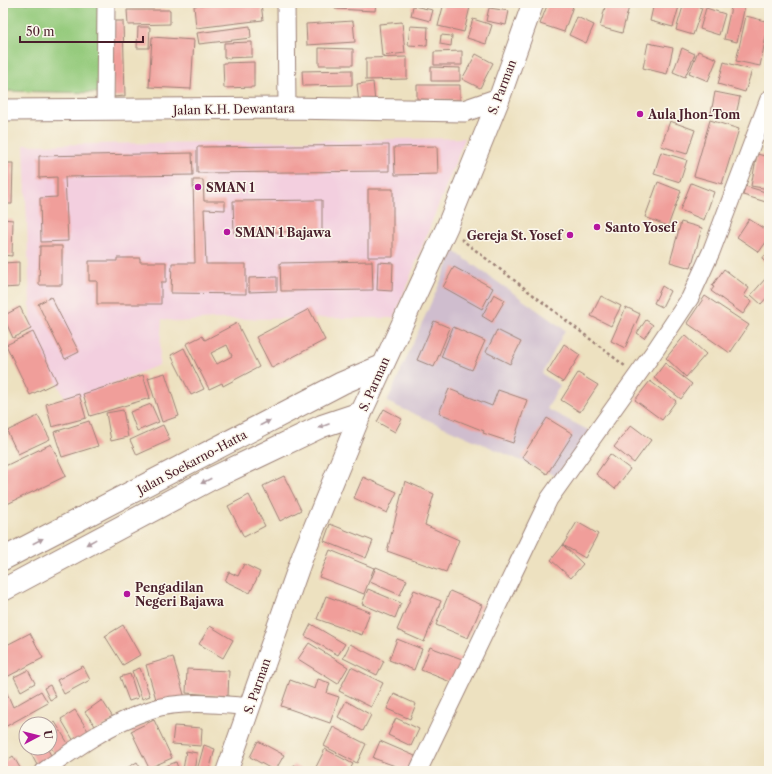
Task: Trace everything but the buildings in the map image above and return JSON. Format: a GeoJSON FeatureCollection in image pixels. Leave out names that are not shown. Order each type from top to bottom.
{"type":"FeatureCollection","features":[{"type":"Feature","properties":{"kind":"highway","name":"Jalan Soekarno-Hatta"},"geometry":{"type":"LineString","coordinates":[[3,559],[342,383],[382,366]]}},
{"type":"Feature","properties":{"kind":"highway","name":"Jalan Soekarno-Hatta"},"geometry":{"type":"LineString","coordinates":[[3,590],[211,479],[322,426],[361,413]]}},
{"type":"Feature","properties":{"kind":"street"},"geometry":{"type":"LineString","coordinates":[[105,110],[106,3]]}},
{"type":"Feature","properties":{"kind":"street"},"geometry":{"type":"LineString","coordinates":[[286,3],[287,108]]}},
{"type":"Feature","properties":{"kind":"street","name":"S. Parman"},"geometry":{"type":"LineString","coordinates":[[227,771],[303,555],[361,413],[447,228],[499,99],[533,3]]}},
{"type":"Feature","properties":{"kind":"street","name":"Jalan K.H. Dewantara"},"geometry":{"type":"LineString","coordinates":[[3,110],[287,108],[464,111],[499,99]]}},
{"type":"Feature","properties":{"kind":"street"},"geometry":{"type":"LineString","coordinates":[[418,771],[549,499],[636,374],[656,349],[690,298],[711,252],[769,101]]}},
{"type":"Feature","properties":{"kind":"street"},"geometry":{"type":"LineString","coordinates":[[464,111],[483,136]]}},
{"type":"Feature","properties":{"kind":"street"},"geometry":{"type":"LineString","coordinates":[[44,771],[78,747],[116,724],[150,710],[179,705],[212,704],[250,707]]}},
{"type":"Feature","properties":{"kind":"path"},"geometry":{"type":"LineString","coordinates":[[447,228],[636,374]]}},
{"type":"Feature","properties":{"kind":"shaded area","name":"SMAN 1 Bajawa"},"geometry":{"type":"Polygon","coordinates":[[[465,138],[394,318],[214,319],[179,322],[162,319],[159,365],[67,402],[31,331],[24,145],[465,138]]]}},
{"type":"Feature","properties":{"kind":"shaded area"},"geometry":{"type":"Polygon","coordinates":[[[454,251],[565,330],[542,374],[560,385],[547,409],[590,431],[556,476],[387,402],[454,251]]]}},
{"type":"Feature","properties":{"kind":"green space"},"geometry":{"type":"Polygon","coordinates":[[[3,3],[103,3],[103,93],[3,91],[3,3]]]}},
{"type":"Feature","properties":{"kind":"place","name":"Aula Jhon-Tom"},"geometry":{"type":"Point","coordinates":[640,114]}},
{"type":"Feature","properties":{"kind":"place","name":"SMAN 1"},"geometry":{"type":"Point","coordinates":[198,187]}},
{"type":"Feature","properties":{"kind":"place","name":"Santo Yosef"},"geometry":{"type":"Point","coordinates":[597,227]}},
{"type":"Feature","properties":{"kind":"place","name":"SMAN 1 Bajawa"},"geometry":{"type":"Point","coordinates":[227,232]}},
{"type":"Feature","properties":{"kind":"place","name":"Gereja St. Yosef"},"geometry":{"type":"Point","coordinates":[570,235]}},
{"type":"Feature","properties":{"kind":"place","name":"Pengadilan Negeri Bajawa"},"geometry":{"type":"Point","coordinates":[127,594]}}]}
